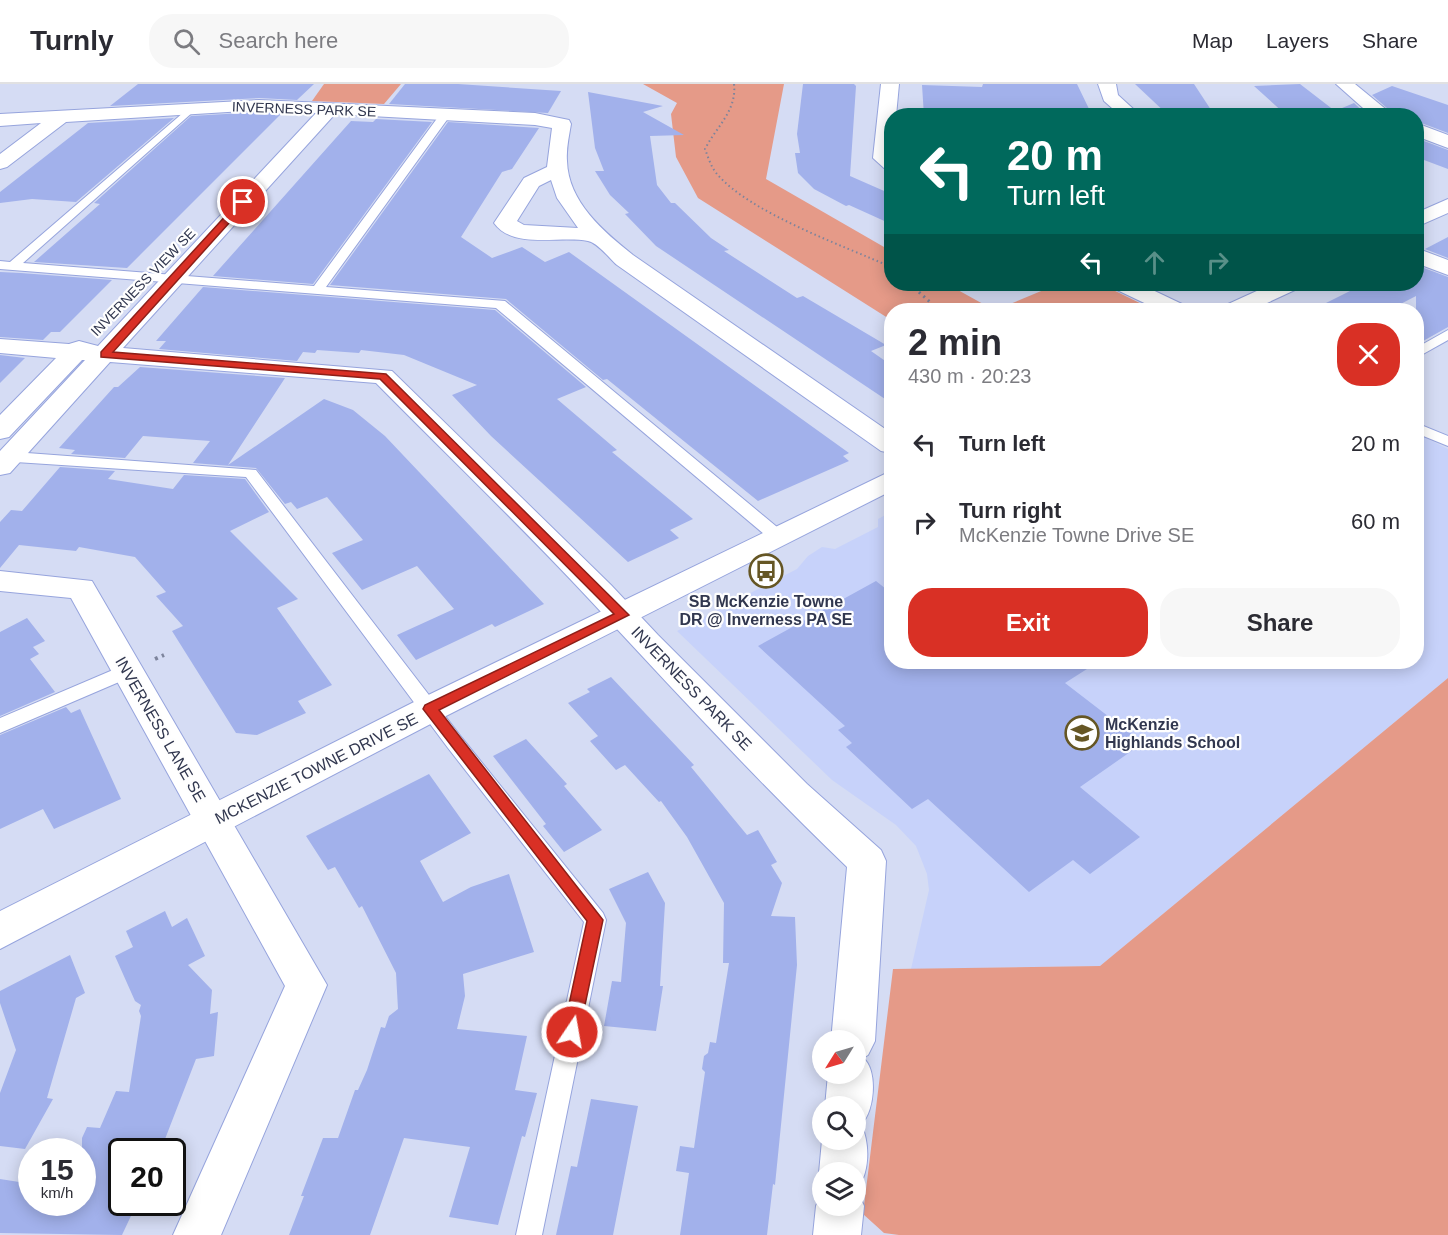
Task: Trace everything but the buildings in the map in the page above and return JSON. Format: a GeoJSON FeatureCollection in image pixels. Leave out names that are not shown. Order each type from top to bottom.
{"type":"FeatureCollection","features":[{"type":"Feature","properties":{"kind":"street"},"geometry":{"type":"LineString","coordinates":[[888,108],[890,84]]}},
{"type":"Feature","properties":{"kind":"street"},"geometry":{"type":"LineString","coordinates":[[1107,84],[1110,97],[1122,108]]}},
{"type":"Feature","properties":{"kind":"street"},"geometry":{"type":"LineString","coordinates":[[1345,84],[1373,108]]}},
{"type":"Feature","properties":{"kind":"street","name":"INVERNESS PARK SE"},"geometry":{"type":"LineString","coordinates":[[0,120],[258,105],[535,119],[562,124],[557,170],[568,197],[592,234],[634,267],[884,440]]}},
{"type":"Feature","properties":{"kind":"street","name":"INVERNESS VIEW SE"},"geometry":{"type":"LineString","coordinates":[[125,299],[321,108]]}},
{"type":"Feature","properties":{"kind":"street","name":"INVERNESS VIEW SE"},"geometry":{"type":"LineString","coordinates":[[0,431],[92,346],[172,278],[321,108]]}},
{"type":"Feature","properties":{"kind":"street"},"geometry":{"type":"LineString","coordinates":[[0,163],[63,115]]}},
{"type":"Feature","properties":{"kind":"street"},"geometry":{"type":"LineString","coordinates":[[0,135],[23,118]]}},
{"type":"Feature","properties":{"kind":"street"},"geometry":{"type":"LineString","coordinates":[[1424,132],[1448,142]]}},
{"type":"Feature","properties":{"kind":"street"},"geometry":{"type":"LineString","coordinates":[[557,170],[531,182],[505,224],[520,231],[592,234]]}},
{"type":"Feature","properties":{"kind":"street"},"geometry":{"type":"LineString","coordinates":[[1424,217],[1448,205]]}},
{"type":"Feature","properties":{"kind":"street"},"geometry":{"type":"LineString","coordinates":[[1424,258],[1448,268]]}},
{"type":"Feature","properties":{"kind":"street"},"geometry":{"type":"LineString","coordinates":[[1137,291],[1162,303]]}},
{"type":"Feature","properties":{"kind":"street"},"geometry":{"type":"LineString","coordinates":[[1249,303],[1274,291]]}},
{"type":"Feature","properties":{"kind":"street","name":"INVERNESS PARK SE"},"geometry":{"type":"LineString","coordinates":[[0,346],[92,346],[383,376],[622,615],[646,643],[794,794],[867,861],[854,1030]]}},
{"type":"Feature","properties":{"kind":"street","name":"INVERNESS VIEW SE"},"geometry":{"type":"LineString","coordinates":[[3,460],[92,346]]}},
{"type":"Feature","properties":{"kind":"street","name":"MCKENZIE TOWNE DRIVE SE"},"geometry":{"type":"LineString","coordinates":[[0,931],[430,709],[884,483]]}},
{"type":"Feature","properties":{"kind":"street","name":"INVERNESS LANE SE"},"geometry":{"type":"LineString","coordinates":[[0,581],[81,588],[306,985],[197,1235]]}},
{"type":"Feature","properties":{"kind":"street"},"geometry":{"type":"LineString","coordinates":[[837,1235],[839,1216]]}},
{"type":"Feature","properties":{"kind":"lane"},"geometry":{"type":"LineString","coordinates":[[6,265],[191,109]]}},
{"type":"Feature","properties":{"kind":"lane"},"geometry":{"type":"LineString","coordinates":[[317,290],[445,115]]}},
{"type":"Feature","properties":{"kind":"lane"},"geometry":{"type":"LineString","coordinates":[[6,265],[500,304],[777,536]]}},
{"type":"Feature","properties":{"kind":"lane"},"geometry":{"type":"LineString","coordinates":[[1424,349],[1448,334]]}},
{"type":"Feature","properties":{"kind":"lane"},"geometry":{"type":"LineString","coordinates":[[1424,431],[1448,442]]}},
{"type":"Feature","properties":{"kind":"lane"},"geometry":{"type":"LineString","coordinates":[[3,460],[251,473],[430,709],[595,920],[529,1235]]}},
{"type":"Feature","properties":{"kind":"lane"},"geometry":{"type":"LineString","coordinates":[[0,726],[127,671]]}},
{"type":"Feature","properties":{"kind":"path"},"geometry":{"type":"LineString","coordinates":[[734,84],[737,95],[729,114],[712,133],[705,149],[715,172],[733,190],[764,209],[884,264]]}},
{"type":"Feature","properties":{"kind":"path"},"geometry":{"type":"LineString","coordinates":[[918,291],[931,303]]}},
{"type":"Feature","properties":{"kind":"shaded area"},"geometry":{"type":"Polygon","coordinates":[[[324,84],[401,84],[384,104],[312,101],[324,84]]]}},
{"type":"Feature","properties":{"kind":"shaded area"},"geometry":{"type":"Polygon","coordinates":[[[643,84],[784,84],[766,179],[884,247],[884,291],[960,291],[981,303],[884,303],[884,316],[698,198],[676,157],[671,114],[677,103],[643,84]]]}},
{"type":"Feature","properties":{"kind":"shaded area"},"geometry":{"type":"Polygon","coordinates":[[[1041,291],[1115,291],[1140,303],[1013,303],[1041,291]]]}},
{"type":"Feature","properties":{"kind":"shaded area","name":"McKenzie Highlands School"},"geometry":{"type":"Polygon","coordinates":[[[1424,437],[1448,449],[1448,678],[1100,966],[911,969],[929,890],[927,874],[916,846],[896,825],[832,780],[677,631],[797,569],[808,556],[822,547],[835,549],[878,527],[878,519],[884,516],[884,669],[1424,669],[1424,437]]]}},
{"type":"Feature","properties":{"kind":"shaded area"},"geometry":{"type":"Polygon","coordinates":[[[1448,678],[1448,1235],[899,1235],[884,1233],[865,1216],[866,1190],[893,969],[1100,966],[1448,678]]]}},
{"type":"Feature","properties":{"kind":"place","name":"SB McKenzie Towne DR @ Inverness PA SE"},"geometry":{"type":"Point","coordinates":[766,571]}},
{"type":"Feature","properties":{"kind":"place","name":"McKenzie Highlands School"},"geometry":{"type":"Point","coordinates":[1082,733]}},
{"type":"Feature","properties":{"kind":"route"},"geometry":{"type":"LineString","coordinates":[[243,202],[105,354],[383,376],[622,615],[430,709],[595,920],[572,1032]]}}]}
